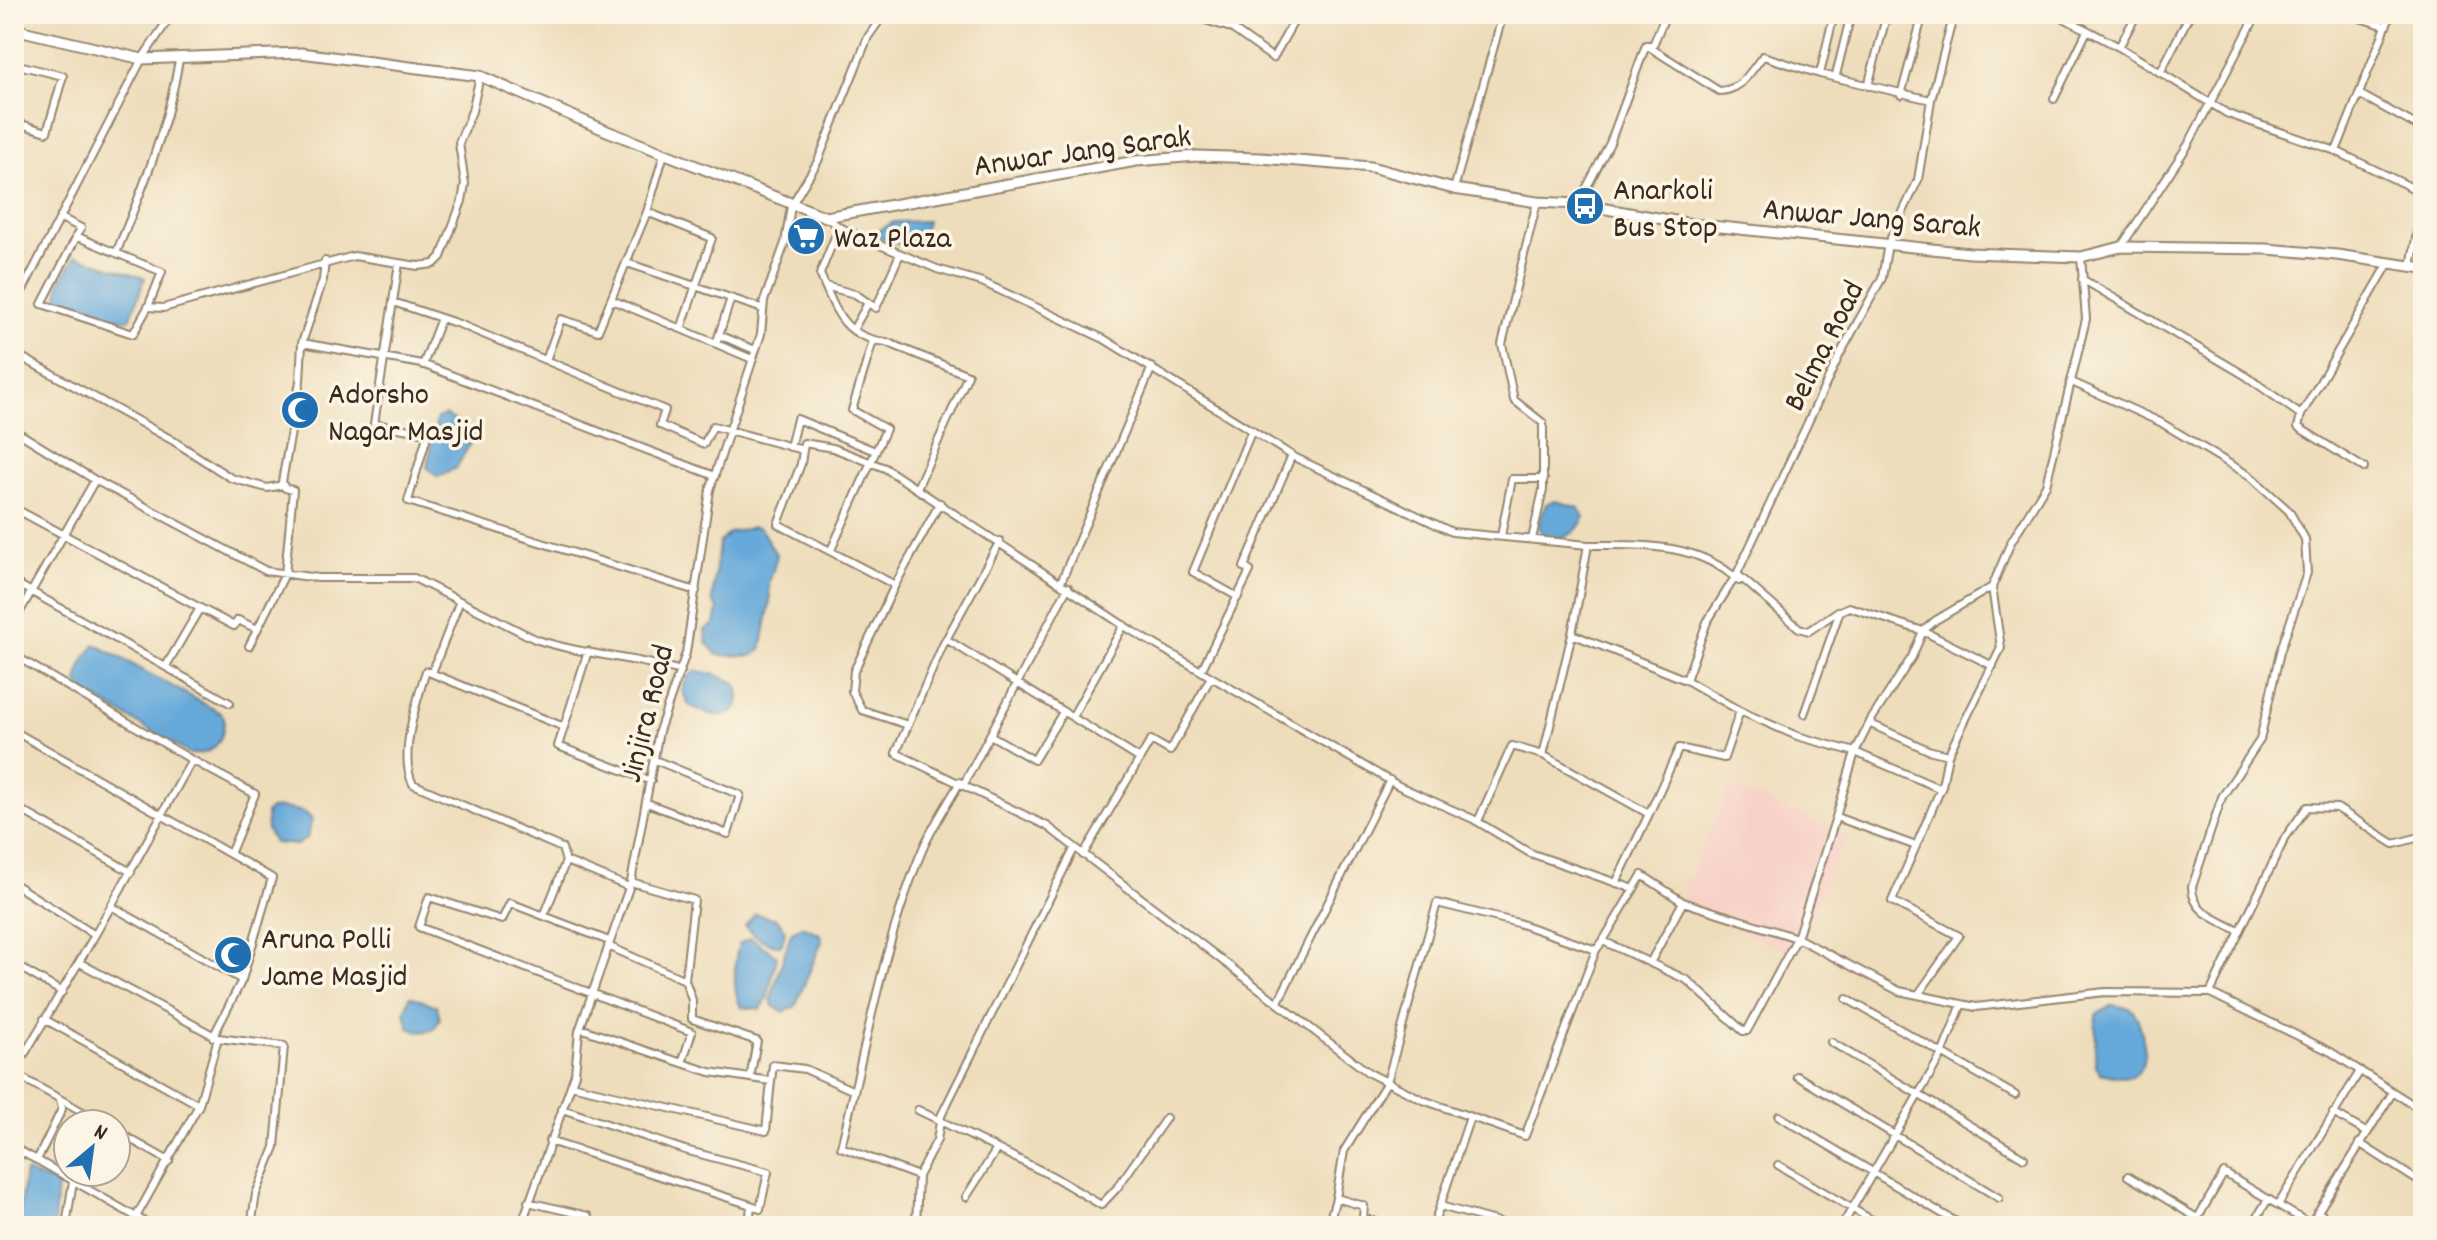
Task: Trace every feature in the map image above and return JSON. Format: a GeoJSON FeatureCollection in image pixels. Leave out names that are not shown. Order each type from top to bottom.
{"type":"FeatureCollection","features":[{"type":"Feature","properties":{"kind":"main road","name":"Anwar Jang Sarak"},"geometry":{"type":"LineString","coordinates":[[14,29],[142,59],[301,53],[480,76],[791,206],[826,217],[1136,161],[1197,156],[1371,167],[1454,189],[1537,202],[1578,204],[1692,224],[1970,253],[2081,257],[2121,247],[2267,249],[2423,268]]}},
{"type":"Feature","properties":{"kind":"street"},"geometry":{"type":"LineString","coordinates":[[14,307],[142,59],[172,14]]}},
{"type":"Feature","properties":{"kind":"street"},"geometry":{"type":"LineString","coordinates":[[791,206],[818,161],[868,37],[884,14]]}},
{"type":"Feature","properties":{"kind":"street"},"geometry":{"type":"LineString","coordinates":[[1186,14],[1231,28],[1273,58],[1298,14]]}},
{"type":"Feature","properties":{"kind":"street"},"geometry":{"type":"LineString","coordinates":[[1454,189],[1503,14]]}},
{"type":"Feature","properties":{"kind":"street"},"geometry":{"type":"LineString","coordinates":[[1646,45],[1653,45],[1665,14]]}},
{"type":"Feature","properties":{"kind":"street"},"geometry":{"type":"LineString","coordinates":[[1820,74],[1834,14]]}},
{"type":"Feature","properties":{"kind":"street"},"geometry":{"type":"LineString","coordinates":[[1836,75],[1851,14]]}},
{"type":"Feature","properties":{"kind":"street"},"geometry":{"type":"LineString","coordinates":[[1868,86],[1887,14]]}},
{"type":"Feature","properties":{"kind":"street"},"geometry":{"type":"LineString","coordinates":[[1901,95],[1923,14]]}},
{"type":"Feature","properties":{"kind":"street","name":"Belma Road"},"geometry":{"type":"LineString","coordinates":[[1686,680],[1707,622],[1737,574],[1840,354],[1882,278],[1888,244],[1918,180],[1931,100],[1954,14]]}},
{"type":"Feature","properties":{"kind":"street"},"geometry":{"type":"LineString","coordinates":[[2047,14],[2119,47],[2212,101],[2228,114],[2336,151],[2423,195],[2411,267]]}},
{"type":"Feature","properties":{"kind":"street"},"geometry":{"type":"LineString","coordinates":[[2119,47],[2137,14]]}},
{"type":"Feature","properties":{"kind":"street"},"geometry":{"type":"LineString","coordinates":[[2160,73],[2190,14]]}},
{"type":"Feature","properties":{"kind":"street"},"geometry":{"type":"LineString","coordinates":[[2121,247],[2188,145],[2257,14]]}},
{"type":"Feature","properties":{"kind":"street"},"geometry":{"type":"LineString","coordinates":[[2346,14],[2386,26]]}},
{"type":"Feature","properties":{"kind":"street"},"geometry":{"type":"LineString","coordinates":[[2336,151],[2391,14]]}},
{"type":"Feature","properties":{"kind":"street"},"geometry":{"type":"LineString","coordinates":[[2054,99],[2087,31]]}},
{"type":"Feature","properties":{"kind":"street"},"geometry":{"type":"LineString","coordinates":[[1646,45],[1719,91],[1730,91],[1739,85],[1763,56],[1820,74],[1836,75],[1901,95],[1931,100]]}},
{"type":"Feature","properties":{"kind":"street"},"geometry":{"type":"LineString","coordinates":[[1578,204],[1610,143],[1646,45]]}},
{"type":"Feature","properties":{"kind":"street"},"geometry":{"type":"LineString","coordinates":[[116,253],[148,175],[173,96],[179,60]]}},
{"type":"Feature","properties":{"kind":"street"},"geometry":{"type":"LineString","coordinates":[[14,64],[63,76],[47,132],[14,122]]}},
{"type":"Feature","properties":{"kind":"street"},"geometry":{"type":"LineString","coordinates":[[148,307],[163,308],[325,261],[354,256],[399,263],[434,264],[441,257],[462,201],[465,184],[459,143],[472,111],[480,76]]}},
{"type":"Feature","properties":{"kind":"street"},"geometry":{"type":"LineString","coordinates":[[2359,94],[2423,129]]}},
{"type":"Feature","properties":{"kind":"street"},"geometry":{"type":"LineString","coordinates":[[546,360],[561,319],[598,331],[647,212],[664,154]]}},
{"type":"Feature","properties":{"kind":"street"},"geometry":{"type":"LineString","coordinates":[[1532,539],[1544,479],[1543,423],[1514,400],[1502,344],[1537,202]]}},
{"type":"Feature","properties":{"kind":"street","name":"Jinjira Road"},"geometry":{"type":"LineString","coordinates":[[521,1226],[571,1085],[580,1028],[630,885],[659,731],[681,671],[710,490],[755,350],[763,309],[785,243],[791,206]]}},
{"type":"Feature","properties":{"kind":"street"},"geometry":{"type":"LineString","coordinates":[[647,212],[712,238],[698,287],[681,329]]}},
{"type":"Feature","properties":{"kind":"street"},"geometry":{"type":"LineString","coordinates":[[826,217],[839,227],[900,254],[996,288],[1104,339],[1292,455],[1452,532],[1588,545],[1671,548],[1716,563],[1739,581],[1737,574]]}},
{"type":"Feature","properties":{"kind":"street"},"geometry":{"type":"LineString","coordinates":[[61,218],[81,228],[76,236],[42,304],[133,334],[162,272],[76,236]]}},
{"type":"Feature","properties":{"kind":"street"},"geometry":{"type":"LineString","coordinates":[[839,227],[820,274],[842,324],[873,341],[886,342],[968,375],[917,488]]}},
{"type":"Feature","properties":{"kind":"street"},"geometry":{"type":"LineString","coordinates":[[825,286],[855,294],[876,308],[900,254]]}},
{"type":"Feature","properties":{"kind":"street"},"geometry":{"type":"LineString","coordinates":[[1918,995],[1959,936],[1892,901],[1941,789],[1948,755],[2001,648],[1992,587],[2011,542],[2046,485],[2074,383],[2086,319],[2081,257]]}},
{"type":"Feature","properties":{"kind":"street"},"geometry":{"type":"LineString","coordinates":[[283,485],[300,381],[302,343],[323,280],[325,261]]}},
{"type":"Feature","properties":{"kind":"street"},"geometry":{"type":"LineString","coordinates":[[399,263],[374,424],[428,433],[408,501],[696,591]]}},
{"type":"Feature","properties":{"kind":"street"},"geometry":{"type":"LineString","coordinates":[[627,263],[763,309]]}},
{"type":"Feature","properties":{"kind":"street"},"geometry":{"type":"LineString","coordinates":[[2364,468],[2298,427],[2301,415],[2389,263]]}},
{"type":"Feature","properties":{"kind":"street"},"geometry":{"type":"LineString","coordinates":[[2082,279],[2246,376],[2301,415]]}},
{"type":"Feature","properties":{"kind":"street"},"geometry":{"type":"LineString","coordinates":[[716,344],[731,298]]}},
{"type":"Feature","properties":{"kind":"street"},"geometry":{"type":"LineString","coordinates":[[612,300],[752,359]]}},
{"type":"Feature","properties":{"kind":"street"},"geometry":{"type":"LineString","coordinates":[[393,302],[441,318],[665,410],[660,425],[704,444],[713,426],[803,450]]}},
{"type":"Feature","properties":{"kind":"street"},"geometry":{"type":"LineString","coordinates":[[853,330],[868,303]]}},
{"type":"Feature","properties":{"kind":"street"},"geometry":{"type":"LineString","coordinates":[[423,365],[441,318]]}},
{"type":"Feature","properties":{"kind":"street"},"geometry":{"type":"LineString","coordinates":[[719,335],[755,350]]}},
{"type":"Feature","properties":{"kind":"street"},"geometry":{"type":"LineString","coordinates":[[831,550],[886,429],[852,410],[873,341]]}},
{"type":"Feature","properties":{"kind":"street"},"geometry":{"type":"LineString","coordinates":[[302,343],[423,365],[715,476]]}},
{"type":"Feature","properties":{"kind":"street"},"geometry":{"type":"LineString","coordinates":[[14,353],[172,440],[231,478],[267,488],[283,485],[293,490],[285,574],[249,646]]}},
{"type":"Feature","properties":{"kind":"street"},"geometry":{"type":"LineString","coordinates":[[1061,582],[1152,367]]}},
{"type":"Feature","properties":{"kind":"street"},"geometry":{"type":"LineString","coordinates":[[2074,383],[2160,422],[2250,476],[2289,511],[2305,539],[2307,573],[2280,652],[2260,740],[2222,797],[2192,887],[2192,900],[2198,908],[2239,931]]}},
{"type":"Feature","properties":{"kind":"street"},"geometry":{"type":"LineString","coordinates":[[790,447],[797,419],[875,451]]}},
{"type":"Feature","properties":{"kind":"street"},"geometry":{"type":"LineString","coordinates":[[14,430],[95,480],[266,571],[414,578],[535,639],[640,659],[681,671]]}},
{"type":"Feature","properties":{"kind":"street"},"geometry":{"type":"LineString","coordinates":[[1238,597],[1193,572],[1252,430]]}},
{"type":"Feature","properties":{"kind":"street"},"geometry":{"type":"LineString","coordinates":[[895,585],[778,524],[801,464],[804,443],[833,448],[870,462],[917,488],[1124,625],[1390,780],[1478,821],[1530,853],[1634,889]]}},
{"type":"Feature","properties":{"kind":"street"},"geometry":{"type":"LineString","coordinates":[[1201,671],[1250,571],[1244,567],[1292,455]]}},
{"type":"Feature","properties":{"kind":"street"},"geometry":{"type":"LineString","coordinates":[[1501,536],[1512,479],[1544,479]]}},
{"type":"Feature","properties":{"kind":"street"},"geometry":{"type":"LineString","coordinates":[[14,622],[95,480]]}},
{"type":"Feature","properties":{"kind":"street"},"geometry":{"type":"LineString","coordinates":[[908,725],[862,710],[852,691],[854,671],[895,585],[940,503]]}},
{"type":"Feature","properties":{"kind":"street"},"geometry":{"type":"LineString","coordinates":[[14,508],[234,626],[238,620],[257,629]]}},
{"type":"Feature","properties":{"kind":"street"},"geometry":{"type":"LineString","coordinates":[[1000,541],[946,639],[896,753],[1047,826],[1369,1073],[1423,1100],[1525,1136],[1596,950],[1642,875],[1683,902],[1797,938],[1899,991],[1918,995],[1962,1004],[2016,1005],[2105,992],[2210,993],[2331,1052],[2423,1111]]}},
{"type":"Feature","properties":{"kind":"street"},"geometry":{"type":"LineString","coordinates":[[1543,755],[1572,634],[1588,545]]}},
{"type":"Feature","properties":{"kind":"street"},"geometry":{"type":"LineString","coordinates":[[1737,574],[1799,628],[1809,631],[1840,611],[1854,607],[1923,631],[1993,666]]}},
{"type":"Feature","properties":{"kind":"street"},"geometry":{"type":"LineString","coordinates":[[14,582],[230,703]]}},
{"type":"Feature","properties":{"kind":"street"},"geometry":{"type":"LineString","coordinates":[[918,1176],[841,1147],[876,992],[925,845],[990,735],[1068,587]]}},
{"type":"Feature","properties":{"kind":"street"},"geometry":{"type":"LineString","coordinates":[[1603,941],[1687,980],[1747,1031],[1797,938],[1855,752],[1871,720],[1912,657],[1923,631],[1992,587]]}},
{"type":"Feature","properties":{"kind":"street"},"geometry":{"type":"LineString","coordinates":[[432,673],[459,603]]}},
{"type":"Feature","properties":{"kind":"street"},"geometry":{"type":"LineString","coordinates":[[166,666],[200,608]]}},
{"type":"Feature","properties":{"kind":"street"},"geometry":{"type":"LineString","coordinates":[[1804,714],[1840,611]]}},
{"type":"Feature","properties":{"kind":"street"},"geometry":{"type":"LineString","coordinates":[[1072,717],[1124,625]]}},
{"type":"Feature","properties":{"kind":"street"},"geometry":{"type":"LineString","coordinates":[[1572,634],[1686,680],[1740,711],[1797,736],[1855,752],[1941,789]]}},
{"type":"Feature","properties":{"kind":"street"},"geometry":{"type":"LineString","coordinates":[[946,639],[1140,759]]}},
{"type":"Feature","properties":{"kind":"street"},"geometry":{"type":"LineString","coordinates":[[588,651],[558,746],[651,781]]}},
{"type":"Feature","properties":{"kind":"street"},"geometry":{"type":"LineString","coordinates":[[14,655],[255,794],[230,854]]}},
{"type":"Feature","properties":{"kind":"street"},"geometry":{"type":"LineString","coordinates":[[544,916],[566,862],[562,848],[413,784],[407,772],[414,710],[426,671],[564,727]]}},
{"type":"Feature","properties":{"kind":"street"},"geometry":{"type":"LineString","coordinates":[[1083,855],[1151,740],[1170,751],[1211,677]]}},
{"type":"Feature","properties":{"kind":"street"},"geometry":{"type":"LineString","coordinates":[[1616,883],[1679,748],[1724,758],[1740,711]]}},
{"type":"Feature","properties":{"kind":"street"},"geometry":{"type":"LineString","coordinates":[[990,735],[1034,760],[1063,712]]}},
{"type":"Feature","properties":{"kind":"street"},"geometry":{"type":"LineString","coordinates":[[1871,720],[1873,725],[1893,735],[1948,755]]}},
{"type":"Feature","properties":{"kind":"street"},"geometry":{"type":"LineString","coordinates":[[14,731],[272,878],[242,980],[216,1038],[199,1105],[136,1217]]}},
{"type":"Feature","properties":{"kind":"street"},"geometry":{"type":"LineString","coordinates":[[1478,821],[1512,746],[1543,755],[1649,814]]}},
{"type":"Feature","properties":{"kind":"street"},"geometry":{"type":"LineString","coordinates":[[76,1108],[17,1075],[18,1065],[80,963],[192,760]]}},
{"type":"Feature","properties":{"kind":"street"},"geometry":{"type":"LineString","coordinates":[[647,803],[728,834],[740,795],[655,760]]}},
{"type":"Feature","properties":{"kind":"street"},"geometry":{"type":"LineString","coordinates":[[1278,1002],[1390,780]]}},
{"type":"Feature","properties":{"kind":"street"},"geometry":{"type":"LineString","coordinates":[[14,806],[131,872]]}},
{"type":"Feature","properties":{"kind":"street"},"geometry":{"type":"LineString","coordinates":[[2210,993],[2285,838],[2307,807],[2337,808],[2394,844],[2423,836]]}},
{"type":"Feature","properties":{"kind":"street"},"geometry":{"type":"LineString","coordinates":[[1836,817],[1916,846]]}},
{"type":"Feature","properties":{"kind":"street"},"geometry":{"type":"LineString","coordinates":[[916,1226],[918,1176],[937,1140],[941,1119],[1074,849]]}},
{"type":"Feature","properties":{"kind":"street"},"geometry":{"type":"LineString","coordinates":[[566,862],[630,885],[694,900],[685,980],[692,1000],[692,1019],[757,1041],[750,1078]]}},
{"type":"Feature","properties":{"kind":"street"},"geometry":{"type":"LineString","coordinates":[[14,884],[95,935]]}},
{"type":"Feature","properties":{"kind":"street"},"geometry":{"type":"LineString","coordinates":[[682,1063],[692,1032],[419,927],[429,897],[502,920],[510,903],[609,943],[685,980]]}},
{"type":"Feature","properties":{"kind":"street"},"geometry":{"type":"LineString","coordinates":[[1651,961],[1683,902]]}},
{"type":"Feature","properties":{"kind":"street"},"geometry":{"type":"LineString","coordinates":[[1328,1226],[1344,1151],[1387,1082],[1437,903],[1518,923],[1596,950]]}},
{"type":"Feature","properties":{"kind":"street"},"geometry":{"type":"LineString","coordinates":[[111,906],[242,980]]}},
{"type":"Feature","properties":{"kind":"street"},"geometry":{"type":"LineString","coordinates":[[80,963],[131,988],[216,1038],[284,1046],[275,1147],[256,1194],[251,1226]]}},
{"type":"Feature","properties":{"kind":"street"},"geometry":{"type":"LineString","coordinates":[[14,964],[62,992]]}},
{"type":"Feature","properties":{"kind":"street"},"geometry":{"type":"LineString","coordinates":[[1847,999],[2015,1095]]}},
{"type":"Feature","properties":{"kind":"street"},"geometry":{"type":"LineString","coordinates":[[1842,1226],[1942,1054],[1962,1004]]}},
{"type":"Feature","properties":{"kind":"street"},"geometry":{"type":"LineString","coordinates":[[44,1019],[199,1105]]}},
{"type":"Feature","properties":{"kind":"street"},"geometry":{"type":"LineString","coordinates":[[580,1028],[682,1063],[771,1081]]}},
{"type":"Feature","properties":{"kind":"street"},"geometry":{"type":"LineString","coordinates":[[1831,1042],[2024,1158]]}},
{"type":"Feature","properties":{"kind":"street"},"geometry":{"type":"LineString","coordinates":[[571,1085],[766,1131],[773,1065],[796,1067],[854,1091]]}},
{"type":"Feature","properties":{"kind":"street"},"geometry":{"type":"LineString","coordinates":[[2278,1205],[2360,1071]]}},
{"type":"Feature","properties":{"kind":"street"},"geometry":{"type":"LineString","coordinates":[[1797,1076],[1999,1198]]}},
{"type":"Feature","properties":{"kind":"street"},"geometry":{"type":"LineString","coordinates":[[2193,1226],[2224,1173],[2310,1225],[2393,1092]]}},
{"type":"Feature","properties":{"kind":"street"},"geometry":{"type":"LineString","coordinates":[[37,1160],[62,1109],[60,1099]]}},
{"type":"Feature","properties":{"kind":"street"},"geometry":{"type":"LineString","coordinates":[[549,1141],[760,1209],[768,1172],[685,1150],[562,1109]]}},
{"type":"Feature","properties":{"kind":"street"},"geometry":{"type":"LineString","coordinates":[[918,1110],[941,1119],[1101,1205],[1117,1188],[1166,1118]]}},
{"type":"Feature","properties":{"kind":"street"},"geometry":{"type":"LineString","coordinates":[[2333,1113],[2366,1132]]}},
{"type":"Feature","properties":{"kind":"street"},"geometry":{"type":"LineString","coordinates":[[1779,1116],[1963,1226]]}},
{"type":"Feature","properties":{"kind":"street"},"geometry":{"type":"LineString","coordinates":[[1433,1226],[1470,1117]]}},
{"type":"Feature","properties":{"kind":"street"},"geometry":{"type":"LineString","coordinates":[[132,1140],[169,1161]]}},
{"type":"Feature","properties":{"kind":"street"},"geometry":{"type":"LineString","coordinates":[[2359,1143],[2423,1184]]}},
{"type":"Feature","properties":{"kind":"street"},"geometry":{"type":"LineString","coordinates":[[14,1180],[17,1149],[52,1169]]}},
{"type":"Feature","properties":{"kind":"street"},"geometry":{"type":"LineString","coordinates":[[966,1197],[997,1149]]}},
{"type":"Feature","properties":{"kind":"street"},"geometry":{"type":"LineString","coordinates":[[1778,1165],[1882,1226]]}},
{"type":"Feature","properties":{"kind":"street"},"geometry":{"type":"LineString","coordinates":[[2128,1176],[2197,1218]]}},
{"type":"Feature","properties":{"kind":"street"},"geometry":{"type":"LineString","coordinates":[[66,1226],[72,1188]]}},
{"type":"Feature","properties":{"kind":"street"},"geometry":{"type":"LineString","coordinates":[[85,1188],[152,1226]]}},
{"type":"Feature","properties":{"kind":"street"},"geometry":{"type":"LineString","coordinates":[[1336,1198],[1364,1206],[1363,1218],[1389,1226]]}},
{"type":"Feature","properties":{"kind":"street"},"geometry":{"type":"LineString","coordinates":[[2252,1226],[2268,1199]]}},
{"type":"Feature","properties":{"kind":"street"},"geometry":{"type":"LineString","coordinates":[[528,1202],[588,1216],[588,1226]]}},
{"type":"Feature","properties":{"kind":"street"},"geometry":{"type":"LineString","coordinates":[[749,1226],[751,1205]]}},
{"type":"Feature","properties":{"kind":"street"},"geometry":{"type":"LineString","coordinates":[[1440,1206],[1513,1226]]}},
{"type":"Feature","properties":{"kind":"street"},"geometry":{"type":"LineString","coordinates":[[2317,1212],[2341,1226]]}},
{"type":"Feature","properties":{"kind":"shaded area"},"geometry":{"type":"Polygon","coordinates":[[[1730,785],[1847,835],[1795,955],[1678,905],[1730,785]]]}},
{"type":"Feature","properties":{"kind":"water"},"geometry":{"type":"Polygon","coordinates":[[[927,221],[923,236],[916,245],[904,246],[879,237],[878,231],[894,222],[927,221]]]}},
{"type":"Feature","properties":{"kind":"water"},"geometry":{"type":"Polygon","coordinates":[[[76,256],[145,278],[130,320],[104,317],[58,299],[60,282],[76,256]]]}},
{"type":"Feature","properties":{"kind":"water"},"geometry":{"type":"Polygon","coordinates":[[[445,415],[470,429],[474,437],[456,468],[438,477],[427,467],[437,418],[445,415]]]}},
{"type":"Feature","properties":{"kind":"water"},"geometry":{"type":"Polygon","coordinates":[[[1555,501],[1578,507],[1584,517],[1568,536],[1544,539],[1538,524],[1546,504],[1555,501]]]}},
{"type":"Feature","properties":{"kind":"water"},"geometry":{"type":"Polygon","coordinates":[[[760,528],[777,556],[769,583],[770,603],[761,650],[752,656],[717,655],[707,643],[705,630],[715,624],[718,609],[712,600],[719,543],[729,533],[760,528]]]}},
{"type":"Feature","properties":{"kind":"water"},"geometry":{"type":"Polygon","coordinates":[[[95,644],[219,712],[224,717],[224,725],[216,745],[206,752],[190,754],[85,692],[77,681],[83,662],[95,644]]]}},
{"type":"Feature","properties":{"kind":"water"},"geometry":{"type":"Polygon","coordinates":[[[697,671],[736,683],[738,706],[733,712],[718,715],[689,705],[682,690],[688,676],[697,671]]]}},
{"type":"Feature","properties":{"kind":"water"},"geometry":{"type":"Polygon","coordinates":[[[270,809],[304,812],[312,819],[307,838],[297,845],[274,843],[267,830],[266,814],[270,809]]]}},
{"type":"Feature","properties":{"kind":"water"},"geometry":{"type":"Polygon","coordinates":[[[755,914],[777,919],[785,930],[782,944],[767,942],[748,930],[745,926],[755,914]]]}},
{"type":"Feature","properties":{"kind":"water"},"geometry":{"type":"Polygon","coordinates":[[[802,926],[820,934],[822,941],[795,1007],[784,1012],[773,1006],[771,998],[791,933],[802,926]]]}},
{"type":"Feature","properties":{"kind":"water"},"geometry":{"type":"Polygon","coordinates":[[[751,938],[777,956],[767,999],[761,1009],[741,1007],[736,993],[735,967],[739,944],[751,938]]]}},
{"type":"Feature","properties":{"kind":"water"},"geometry":{"type":"Polygon","coordinates":[[[410,996],[437,1006],[440,1019],[433,1030],[419,1032],[409,1028],[405,1012],[410,996]]]}},
{"type":"Feature","properties":{"kind":"water"},"geometry":{"type":"Polygon","coordinates":[[[2112,1005],[2130,1008],[2142,1032],[2142,1064],[2132,1076],[2100,1073],[2095,1063],[2096,1015],[2112,1005]]]}},
{"type":"Feature","properties":{"kind":"water"},"geometry":{"type":"Polygon","coordinates":[[[25,1172],[52,1182],[52,1188],[57,1188],[54,1226],[17,1226],[25,1172]]]}},
{"type":"Feature","properties":{"kind":"place","name":"Anarkoli Bus Stop"},"geometry":{"type":"Point","coordinates":[1585,206]}},
{"type":"Feature","properties":{"kind":"place","name":"Waz Plaza"},"geometry":{"type":"Point","coordinates":[806,236]}},
{"type":"Feature","properties":{"kind":"place","name":"Adorsho Nagar Masjid"},"geometry":{"type":"Point","coordinates":[300,410]}},
{"type":"Feature","properties":{"kind":"place","name":"Aruna Polli Jame Masjid"},"geometry":{"type":"Point","coordinates":[233,955]}}]}
